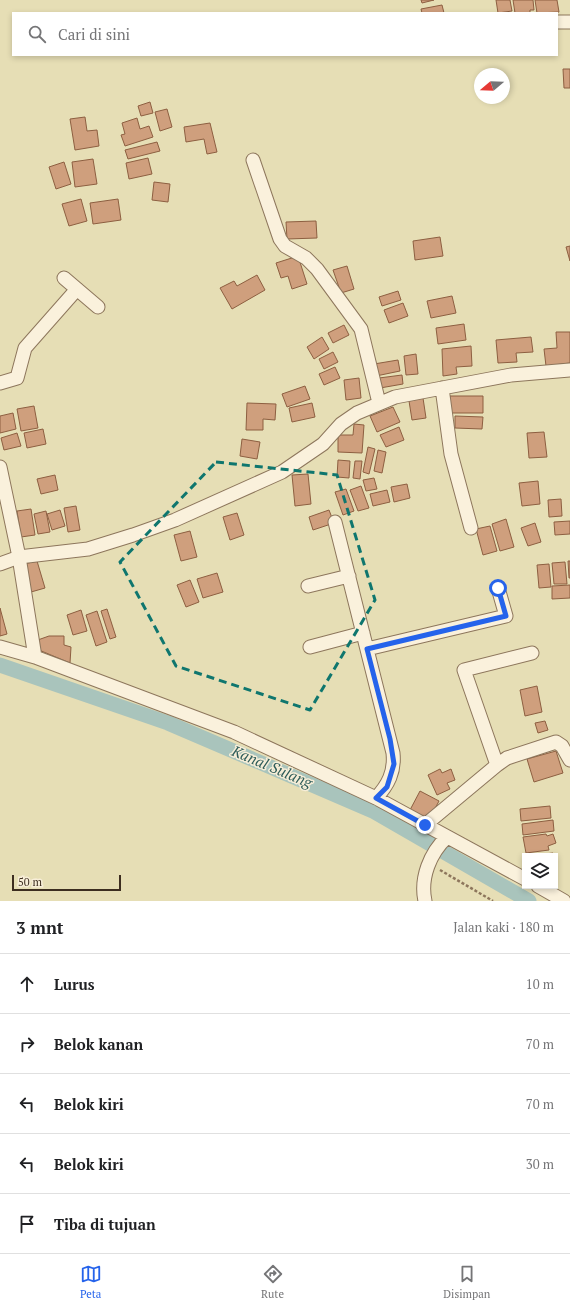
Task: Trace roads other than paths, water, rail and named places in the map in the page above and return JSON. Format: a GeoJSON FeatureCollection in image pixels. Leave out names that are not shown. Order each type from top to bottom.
{"type":"FeatureCollection","features":[{"type":"Feature","properties":{"kind":"street"},"geometry":{"type":"LineString","coordinates":[[558,22],[570,22]]}},
{"type":"Feature","properties":{"kind":"street"},"geometry":{"type":"LineString","coordinates":[[253,160],[280,239],[285,246],[306,258],[317,269],[361,329],[379,403]]}},
{"type":"Feature","properties":{"kind":"street"},"geometry":{"type":"LineString","coordinates":[[64,278],[98,307]]}},
{"type":"Feature","properties":{"kind":"street"},"geometry":{"type":"LineString","coordinates":[[0,384],[17,378],[25,348],[77,289]]}},
{"type":"Feature","properties":{"kind":"street"},"geometry":{"type":"LineString","coordinates":[[0,564],[19,557],[88,549],[175,520],[282,472],[323,444],[341,424],[356,413],[395,397],[511,375],[570,370]]}},
{"type":"Feature","properties":{"kind":"street"},"geometry":{"type":"LineString","coordinates":[[442,388],[451,454],[471,528]]}},
{"type":"Feature","properties":{"kind":"street"},"geometry":{"type":"LineString","coordinates":[[0,467],[19,557],[35,657]]}},
{"type":"Feature","properties":{"kind":"street"},"geometry":{"type":"LineString","coordinates":[[335,522],[390,739],[394,764],[387,787],[376,798]]}},
{"type":"Feature","properties":{"kind":"street"},"geometry":{"type":"LineString","coordinates":[[308,586],[349,576]]}},
{"type":"Feature","properties":{"kind":"street"},"geometry":{"type":"LineString","coordinates":[[367,649],[506,616],[498,588]]}},
{"type":"Feature","properties":{"kind":"street"},"geometry":{"type":"LineString","coordinates":[[310,647],[363,633]]}},
{"type":"Feature","properties":{"kind":"street"},"geometry":{"type":"LineString","coordinates":[[0,647],[35,657],[234,732],[376,798],[425,825],[443,841],[522,878]]}},
{"type":"Feature","properties":{"kind":"street"},"geometry":{"type":"LineString","coordinates":[[496,764],[464,670],[532,653]]}},
{"type":"Feature","properties":{"kind":"street"},"geometry":{"type":"LineString","coordinates":[[425,825],[496,764],[507,758],[556,742],[562,746],[570,760]]}},
{"type":"Feature","properties":{"kind":"street"},"geometry":{"type":"LineString","coordinates":[[425,901],[423,886],[429,862],[443,841]]}},
{"type":"Feature","properties":{"kind":"street"},"geometry":{"type":"LineString","coordinates":[[543,889],[564,901]]}},
{"type":"Feature","properties":{"kind":"waterway","name":"Kanal Sulang"},"geometry":{"type":"LineString","coordinates":[[0,665],[168,723],[373,811],[529,901]]}}]}
